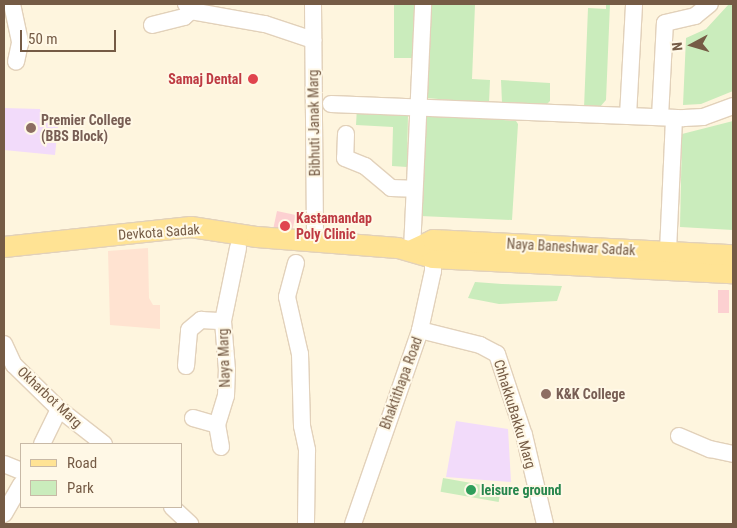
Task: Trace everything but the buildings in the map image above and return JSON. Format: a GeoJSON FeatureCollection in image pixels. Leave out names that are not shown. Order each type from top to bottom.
{"type":"FeatureCollection","features":[{"type":"Feature","properties":{"kind":"main road","name":"Devkota Sadak"},"geometry":{"type":"LineString","coordinates":[[4,247],[191,227],[315,243],[412,250],[433,249]]}},
{"type":"Feature","properties":{"kind":"main road","name":"Naya Baneshwar Sadak"},"geometry":{"type":"LineString","coordinates":[[433,249],[668,251],[733,255]]}},
{"type":"Feature","properties":{"kind":"main road","name":"Naya Baneshwar Sadak"},"geometry":{"type":"LineString","coordinates":[[433,249],[733,273]]}},
{"type":"Feature","properties":{"kind":"street"},"geometry":{"type":"LineString","coordinates":[[12,4],[20,43],[16,62]]}},
{"type":"Feature","properties":{"kind":"street","name":"Bibhuti Janak Marg"},"geometry":{"type":"LineString","coordinates":[[314,4],[315,243]]}},
{"type":"Feature","properties":{"kind":"street"},"geometry":{"type":"LineString","coordinates":[[412,250],[423,4]]}},
{"type":"Feature","properties":{"kind":"street"},"geometry":{"type":"LineString","coordinates":[[628,116],[634,4]]}},
{"type":"Feature","properties":{"kind":"street"},"geometry":{"type":"LineString","coordinates":[[668,251],[665,23],[695,16],[710,4]]}},
{"type":"Feature","properties":{"kind":"street"},"geometry":{"type":"LineString","coordinates":[[152,25],[184,17],[188,8],[265,24],[313,40]]}},
{"type":"Feature","properties":{"kind":"street"},"geometry":{"type":"LineString","coordinates":[[332,104],[667,117],[703,117],[733,106]]}},
{"type":"Feature","properties":{"kind":"street"},"geometry":{"type":"LineString","coordinates":[[346,134],[345,158],[365,166],[391,188],[414,188]]}},
{"type":"Feature","properties":{"kind":"street","name":"Naya Marg"},"geometry":{"type":"LineString","coordinates":[[221,447],[217,424],[226,396],[223,321],[238,248]]}},
{"type":"Feature","properties":{"kind":"street","name":"Bhaktithapa Road"},"geometry":{"type":"LineString","coordinates":[[353,524],[420,330],[429,285],[433,249]]}},
{"type":"Feature","properties":{"kind":"street"},"geometry":{"type":"LineString","coordinates":[[296,263],[287,297],[300,354],[302,426],[307,450],[306,524]]}},
{"type":"Feature","properties":{"kind":"street","name":"Naya Marg"},"geometry":{"type":"LineString","coordinates":[[186,366],[189,330],[201,320],[223,321]]}},
{"type":"Feature","properties":{"kind":"street","name":"ChhakkuBakku Marg"},"geometry":{"type":"LineString","coordinates":[[420,330],[480,345],[497,354],[524,435],[545,524]]}},
{"type":"Feature","properties":{"kind":"street","name":"Okharbot Marg"},"geometry":{"type":"LineString","coordinates":[[4,344],[14,365],[59,409],[103,443]]}},
{"type":"Feature","properties":{"kind":"street"},"geometry":{"type":"LineString","coordinates":[[42,443],[59,409]]}},
{"type":"Feature","properties":{"kind":"street"},"geometry":{"type":"LineString","coordinates":[[194,418],[217,424]]}},
{"type":"Feature","properties":{"kind":"street"},"geometry":{"type":"LineString","coordinates":[[679,436],[710,449],[733,454]]}},
{"type":"Feature","properties":{"kind":"street"},"geometry":{"type":"LineString","coordinates":[[4,464],[20,470]]}},
{"type":"Feature","properties":{"kind":"street"},"geometry":{"type":"LineString","coordinates":[[4,514],[20,486]]}},
{"type":"Feature","properties":{"kind":"street"},"geometry":{"type":"LineString","coordinates":[[173,508],[190,524]]}},
{"type":"Feature","properties":{"kind":"shaded area","name":"Premier College (BBS Block)"},"geometry":{"type":"Polygon","coordinates":[[[4,108],[40,109],[41,118],[59,117],[55,155],[4,150],[4,108]]]}},
{"type":"Feature","properties":{"kind":"shaded area","name":"Kastamandap Poly Clinic"},"geometry":{"type":"Polygon","coordinates":[[[277,211],[296,215],[290,239],[272,235],[277,211]]]}},
{"type":"Feature","properties":{"kind":"shaded area"},"geometry":{"type":"Polygon","coordinates":[[[148,248],[149,298],[153,305],[160,305],[160,329],[110,325],[108,251],[148,248]]]}},
{"type":"Feature","properties":{"kind":"shaded area"},"geometry":{"type":"Polygon","coordinates":[[[718,290],[729,290],[729,313],[718,313],[718,290]]]}},
{"type":"Feature","properties":{"kind":"shaded area"},"geometry":{"type":"Polygon","coordinates":[[[456,421],[508,429],[511,482],[446,477],[456,421]]]}},
{"type":"Feature","properties":{"kind":"green space"},"geometry":{"type":"Polygon","coordinates":[[[394,4],[415,4],[415,58],[394,58],[394,4]]]}},
{"type":"Feature","properties":{"kind":"green space"},"geometry":{"type":"Polygon","coordinates":[[[428,4],[475,5],[472,79],[490,80],[489,103],[426,98],[428,4]]]}},
{"type":"Feature","properties":{"kind":"green space"},"geometry":{"type":"Polygon","coordinates":[[[606,4],[610,4],[606,100],[599,108],[584,108],[588,8],[606,9],[606,4]]]}},
{"type":"Feature","properties":{"kind":"green space"},"geometry":{"type":"Polygon","coordinates":[[[729,4],[733,4],[733,91],[701,104],[683,105],[686,38],[706,29],[729,4]]]}},
{"type":"Feature","properties":{"kind":"green space"},"geometry":{"type":"Polygon","coordinates":[[[501,80],[550,83],[550,101],[545,106],[502,103],[501,80]]]}},
{"type":"Feature","properties":{"kind":"green space"},"geometry":{"type":"Polygon","coordinates":[[[357,107],[408,114],[407,167],[392,166],[393,127],[356,125],[357,107]]]}},
{"type":"Feature","properties":{"kind":"green space"},"geometry":{"type":"Polygon","coordinates":[[[427,115],[516,121],[518,124],[512,220],[420,216],[423,120],[427,115]]]}},
{"type":"Feature","properties":{"kind":"green space"},"geometry":{"type":"Polygon","coordinates":[[[733,121],[733,230],[680,227],[682,134],[733,121]]]}},
{"type":"Feature","properties":{"kind":"green space"},"geometry":{"type":"Polygon","coordinates":[[[475,282],[562,286],[557,301],[499,304],[468,298],[475,282]]]}},
{"type":"Feature","properties":{"kind":"green space","name":"leisure ground"},"geometry":{"type":"Polygon","coordinates":[[[443,478],[501,488],[499,502],[441,492],[443,478]]]}},
{"type":"Feature","properties":{"kind":"place","name":"Samaj Dental"},"geometry":{"type":"Point","coordinates":[253,79]}},
{"type":"Feature","properties":{"kind":"place","name":"Premier College (BBS Block)"},"geometry":{"type":"Point","coordinates":[31,128]}},
{"type":"Feature","properties":{"kind":"place","name":"Kastamandap Poly Clinic"},"geometry":{"type":"Point","coordinates":[285,226]}},
{"type":"Feature","properties":{"kind":"place","name":"K&K College"},"geometry":{"type":"Point","coordinates":[546,394]}},
{"type":"Feature","properties":{"kind":"place","name":"leisure ground"},"geometry":{"type":"Point","coordinates":[471,490]}}]}
